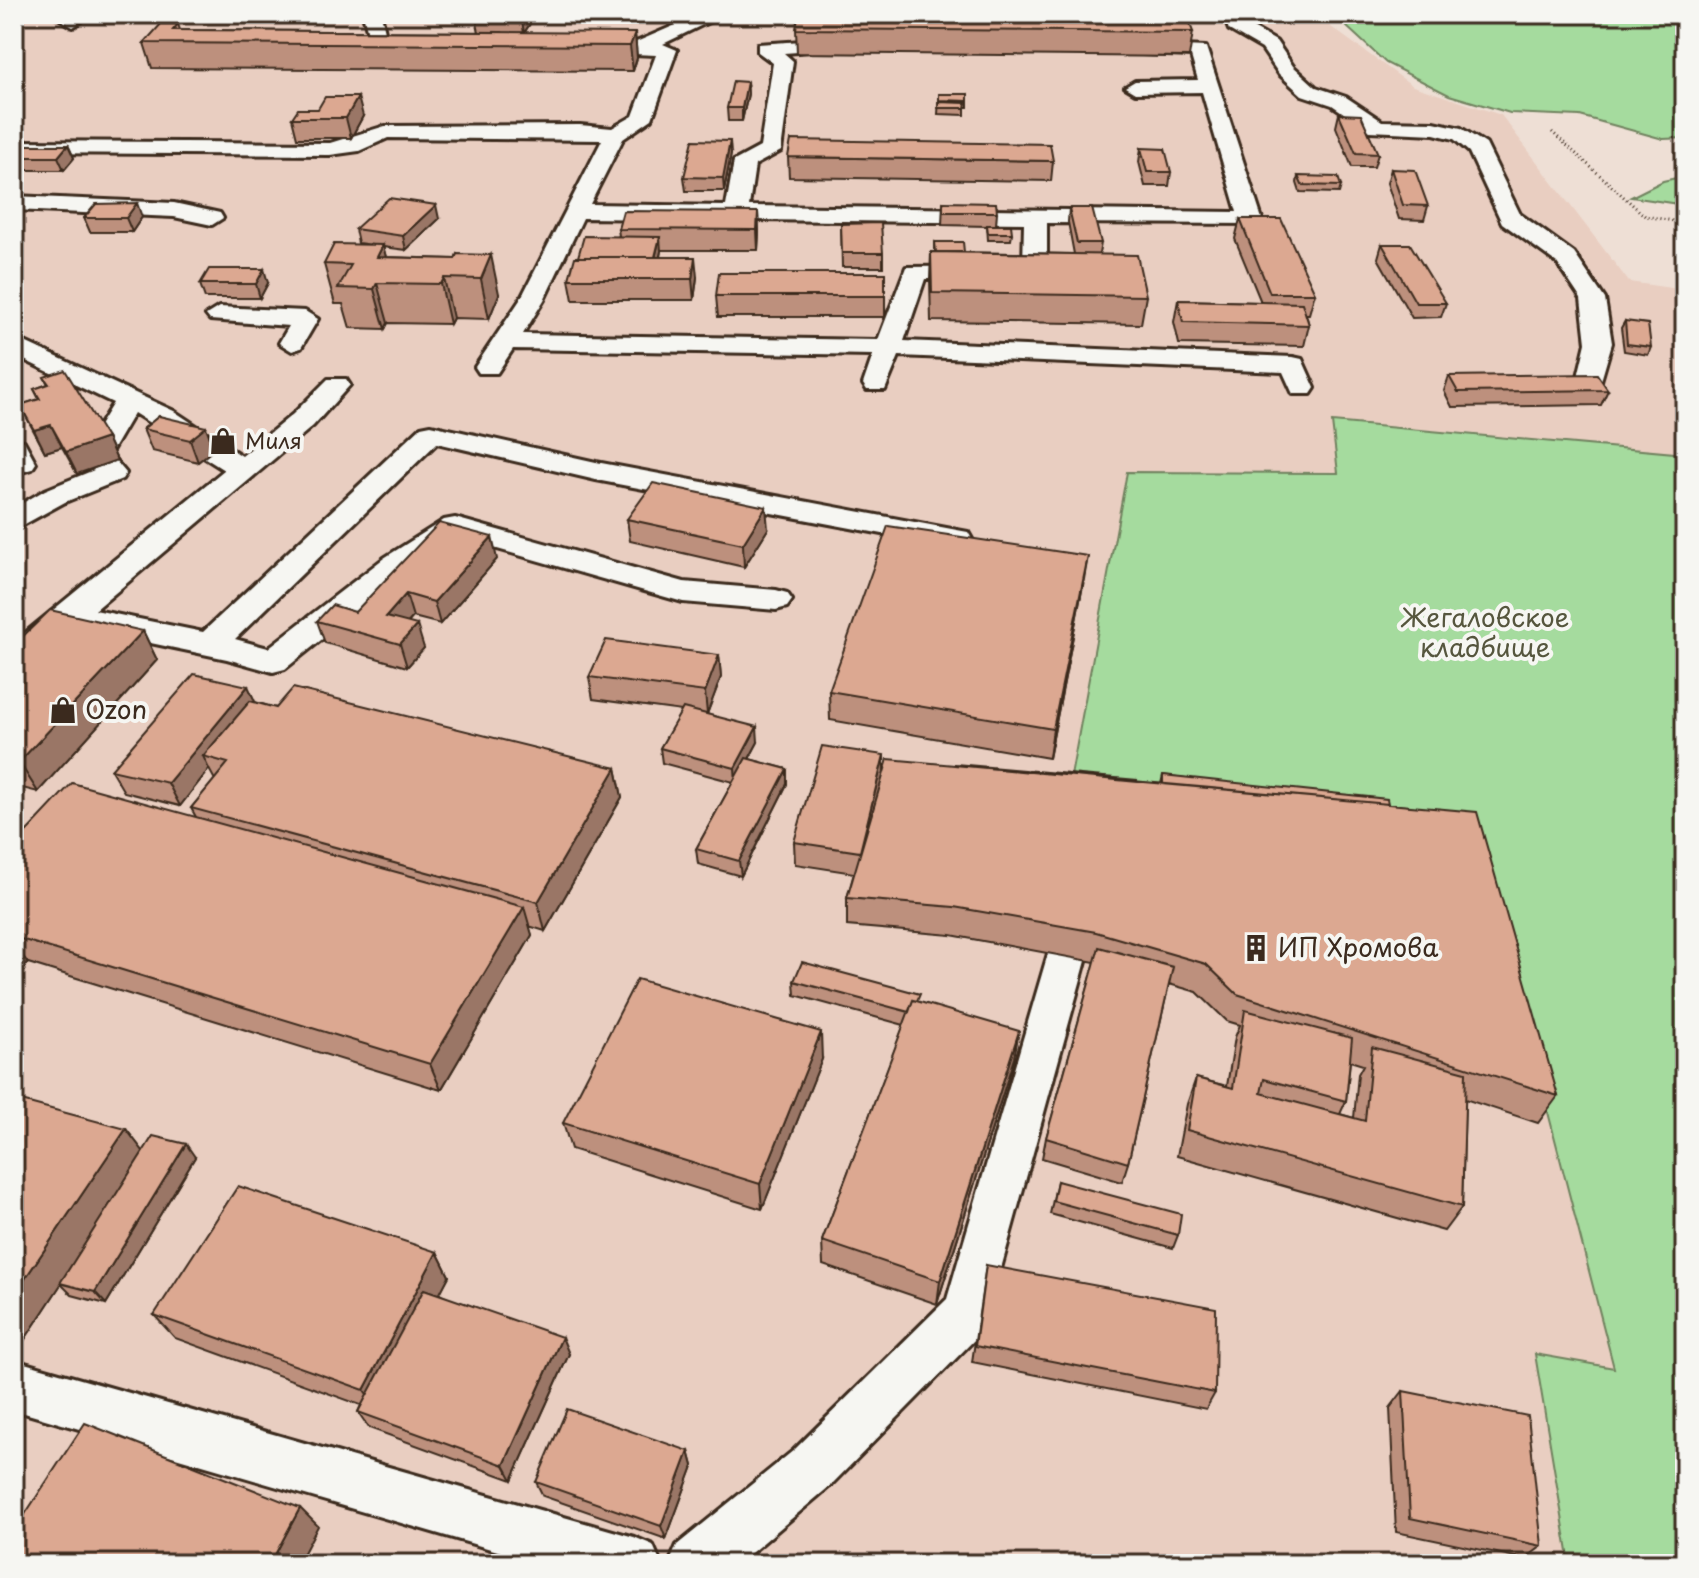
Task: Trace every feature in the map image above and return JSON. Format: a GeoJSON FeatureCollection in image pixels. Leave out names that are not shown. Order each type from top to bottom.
{"type":"FeatureCollection","features":[{"type":"Feature","properties":{"kind":"street"},"geometry":{"type":"LineString","coordinates":[[372,14],[378,41],[440,42]]}},
{"type":"Feature","properties":{"kind":"street"},"geometry":{"type":"LineString","coordinates":[[638,48],[716,14]]}},
{"type":"Feature","properties":{"kind":"street"},"geometry":{"type":"LineString","coordinates":[[1232,14],[1236,26],[1269,45],[1286,70],[1309,91],[1339,101],[1377,127],[1434,128],[1461,134],[1478,149],[1510,218],[1566,258],[1593,299],[1599,343],[1589,385]]}},
{"type":"Feature","properties":{"kind":"street"},"geometry":{"type":"LineString","coordinates":[[488,367],[532,300],[603,153],[616,135],[642,119],[667,50],[565,45]]}},
{"type":"Feature","properties":{"kind":"street"},"geometry":{"type":"LineString","coordinates":[[736,214],[745,161],[770,151],[783,61],[765,48],[873,45]]}},
{"type":"Feature","properties":{"kind":"street"},"geometry":{"type":"LineString","coordinates":[[577,211],[1251,219],[1199,51],[1128,48]]}},
{"type":"Feature","properties":{"kind":"street"},"geometry":{"type":"LineString","coordinates":[[1135,87],[1210,86]]}},
{"type":"Feature","properties":{"kind":"street"},"geometry":{"type":"LineString","coordinates":[[14,147],[330,149],[351,146],[385,132],[580,131],[616,135]]}},
{"type":"Feature","properties":{"kind":"street"},"geometry":{"type":"LineString","coordinates":[[14,203],[174,210],[212,218]]}},
{"type":"Feature","properties":{"kind":"street"},"geometry":{"type":"LineString","coordinates":[[876,384],[915,272],[1035,273],[1036,218]]}},
{"type":"Feature","properties":{"kind":"street"},"geometry":{"type":"LineString","coordinates":[[219,315],[305,319],[292,343]]}},
{"type":"Feature","properties":{"kind":"street"},"geometry":{"type":"LineString","coordinates":[[503,341],[888,348],[1293,365],[1302,388]]}},
{"type":"Feature","properties":{"kind":"street"},"geometry":{"type":"LineString","coordinates":[[14,345],[164,417],[243,470]]}},
{"type":"Feature","properties":{"kind":"street"},"geometry":{"type":"LineString","coordinates":[[14,660],[303,420],[337,385]]}},
{"type":"Feature","properties":{"kind":"street"},"geometry":{"type":"LineString","coordinates":[[14,521],[55,496],[112,473],[95,455],[128,400]]}},
{"type":"Feature","properties":{"kind":"street"},"geometry":{"type":"LineString","coordinates":[[210,644],[431,433],[596,471],[991,545]]}},
{"type":"Feature","properties":{"kind":"street"},"geometry":{"type":"LineString","coordinates":[[14,447],[22,463],[14,465]]}},
{"type":"Feature","properties":{"kind":"street"},"geometry":{"type":"LineString","coordinates":[[70,616],[210,644],[273,661],[395,565],[455,527],[683,592],[776,600]]}},
{"type":"Feature","properties":{"kind":"street"},"geometry":{"type":"LineString","coordinates":[[696,1564],[812,1468],[967,1313],[1069,950]]}},
{"type":"Feature","properties":{"kind":"street"},"geometry":{"type":"LineString","coordinates":[[14,1385],[634,1564]]}},
{"type":"Feature","properties":{"kind":"path"},"geometry":{"type":"LineString","coordinates":[[1552,132],[1645,216],[1685,223]]}},
{"type":"Feature","properties":{"kind":"shaded area"},"geometry":{"type":"Polygon","coordinates":[[[14,14],[1313,14],[1413,86],[1501,115],[1629,282],[1685,290],[1685,454],[1333,422],[1339,473],[1127,472],[1475,829],[1614,1368],[1535,1355],[1570,1564],[14,1564],[14,14]]]}},
{"type":"Feature","properties":{"kind":"green space"},"geometry":{"type":"Polygon","coordinates":[[[1333,14],[1685,14],[1685,138],[1663,139],[1580,116],[1510,113],[1449,95],[1386,63],[1333,14]]]}},
{"type":"Feature","properties":{"kind":"green space"},"geometry":{"type":"Polygon","coordinates":[[[1685,176],[1685,205],[1631,197],[1663,181],[1685,176]]]}},
{"type":"Feature","properties":{"kind":"green space","name":"Жегаловское кладбище"},"geometry":{"type":"Polygon","coordinates":[[[1332,422],[1685,454],[1685,1564],[1570,1564],[1535,1354],[1614,1368],[1475,829],[1069,787],[1127,472],[1338,473],[1332,422]]]}},
{"type":"Feature","properties":{"kind":"building"},"geometry":{"type":"Polygon","coordinates":[[[480,14],[526,14],[522,21],[476,19],[480,14]]]}},
{"type":"Feature","properties":{"kind":"building"},"geometry":{"type":"Polygon","coordinates":[[[983,14],[1002,14],[1003,17],[983,17],[983,14]]]}},
{"type":"Feature","properties":{"kind":"building"},"geometry":{"type":"Polygon","coordinates":[[[798,16],[1188,19],[1193,32],[796,29],[798,16]]]}},
{"type":"Feature","properties":{"kind":"building"},"geometry":{"type":"Polygon","coordinates":[[[161,24],[178,24],[173,30],[635,33],[630,46],[144,43],[161,24]]]}},
{"type":"Feature","properties":{"kind":"building"},"geometry":{"type":"Polygon","coordinates":[[[733,81],[747,82],[742,108],[727,108],[733,81]]]}},
{"type":"Feature","properties":{"kind":"building"},"geometry":{"type":"Polygon","coordinates":[[[939,94],[968,94],[968,101],[939,100],[939,94]]]}},
{"type":"Feature","properties":{"kind":"building"},"geometry":{"type":"Polygon","coordinates":[[[325,97],[358,97],[346,118],[292,118],[298,109],[318,109],[325,97]]]}},
{"type":"Feature","properties":{"kind":"building"},"geometry":{"type":"Polygon","coordinates":[[[938,102],[966,103],[965,108],[938,108],[938,102]]]}},
{"type":"Feature","properties":{"kind":"building"},"geometry":{"type":"Polygon","coordinates":[[[1339,114],[1361,115],[1378,154],[1356,153],[1339,114]]]}},
{"type":"Feature","properties":{"kind":"building"},"geometry":{"type":"Polygon","coordinates":[[[693,140],[730,141],[723,178],[684,177],[693,140]]]}},
{"type":"Feature","properties":{"kind":"building"},"geometry":{"type":"Polygon","coordinates":[[[791,140],[1050,144],[1053,161],[788,157],[791,140]]]}},
{"type":"Feature","properties":{"kind":"building"},"geometry":{"type":"Polygon","coordinates":[[[19,145],[68,145],[58,157],[14,157],[14,150],[19,145]]]}},
{"type":"Feature","properties":{"kind":"building"},"geometry":{"type":"Polygon","coordinates":[[[1141,148],[1165,149],[1171,172],[1147,172],[1141,148]]]}},
{"type":"Feature","properties":{"kind":"building"},"geometry":{"type":"Polygon","coordinates":[[[1391,169],[1415,170],[1428,206],[1403,205],[1391,169]]]}},
{"type":"Feature","properties":{"kind":"building"},"geometry":{"type":"Polygon","coordinates":[[[1298,176],[1338,177],[1341,186],[1302,185],[1298,176]]]}},
{"type":"Feature","properties":{"kind":"building"},"geometry":{"type":"Polygon","coordinates":[[[389,198],[436,205],[403,236],[355,229],[389,198]]]}},
{"type":"Feature","properties":{"kind":"building"},"geometry":{"type":"Polygon","coordinates":[[[943,202],[996,203],[997,212],[943,212],[943,202]]]}},
{"type":"Feature","properties":{"kind":"building"},"geometry":{"type":"Polygon","coordinates":[[[137,203],[126,218],[84,218],[96,204],[137,203]]]}},
{"type":"Feature","properties":{"kind":"building"},"geometry":{"type":"Polygon","coordinates":[[[1069,208],[1092,208],[1101,243],[1077,243],[1069,208]]]}},
{"type":"Feature","properties":{"kind":"building"},"geometry":{"type":"Polygon","coordinates":[[[623,211],[758,212],[757,230],[618,229],[623,211]]]}},
{"type":"Feature","properties":{"kind":"building"},"geometry":{"type":"Polygon","coordinates":[[[1240,219],[1281,219],[1315,293],[1270,293],[1240,219]]]}},
{"type":"Feature","properties":{"kind":"building"},"geometry":{"type":"Polygon","coordinates":[[[881,223],[883,253],[842,253],[841,224],[881,223]]]}},
{"type":"Feature","properties":{"kind":"building"},"geometry":{"type":"Polygon","coordinates":[[[987,225],[1011,225],[1012,233],[988,233],[987,225]]]}},
{"type":"Feature","properties":{"kind":"building"},"geometry":{"type":"Polygon","coordinates":[[[584,236],[660,237],[655,257],[578,257],[584,236]]]}},
{"type":"Feature","properties":{"kind":"building"},"geometry":{"type":"Polygon","coordinates":[[[935,242],[963,242],[964,252],[936,252],[935,242]]]}},
{"type":"Feature","properties":{"kind":"building"},"geometry":{"type":"Polygon","coordinates":[[[334,244],[383,245],[377,257],[455,259],[457,254],[491,255],[481,279],[444,278],[441,284],[377,283],[374,289],[338,288],[351,265],[324,264],[334,244]]]}},
{"type":"Feature","properties":{"kind":"building"},"geometry":{"type":"Polygon","coordinates":[[[1382,244],[1410,244],[1446,303],[1416,303],[1382,244]]]}},
{"type":"Feature","properties":{"kind":"building"},"geometry":{"type":"Polygon","coordinates":[[[931,252],[1137,255],[1146,296],[932,293],[931,252]]]}},
{"type":"Feature","properties":{"kind":"building"},"geometry":{"type":"Polygon","coordinates":[[[575,257],[695,257],[692,279],[569,279],[575,257]]]}},
{"type":"Feature","properties":{"kind":"building"},"geometry":{"type":"Polygon","coordinates":[[[209,269],[264,269],[256,284],[200,284],[209,269]]]}},
{"type":"Feature","properties":{"kind":"building"},"geometry":{"type":"Polygon","coordinates":[[[719,273],[885,273],[885,296],[716,296],[719,273]]]}},
{"type":"Feature","properties":{"kind":"building"},"geometry":{"type":"Polygon","coordinates":[[[1178,300],[1302,303],[1309,325],[1183,322],[1178,300]]]}},
{"type":"Feature","properties":{"kind":"building"},"geometry":{"type":"Polygon","coordinates":[[[1625,321],[1648,324],[1651,347],[1627,344],[1625,321]]]}},
{"type":"Feature","properties":{"kind":"building"},"geometry":{"type":"Polygon","coordinates":[[[65,370],[107,438],[66,452],[51,425],[34,430],[20,405],[40,399],[34,389],[49,384],[44,377],[65,370]]]}},
{"type":"Feature","properties":{"kind":"building"},"geometry":{"type":"Polygon","coordinates":[[[1597,374],[1608,390],[1458,392],[1449,376],[1597,374]]]}},
{"type":"Feature","properties":{"kind":"building"},"geometry":{"type":"Polygon","coordinates":[[[159,416],[206,427],[190,440],[143,429],[159,416]]]}},
{"type":"Feature","properties":{"kind":"building"},"geometry":{"type":"Polygon","coordinates":[[[653,483],[766,507],[743,544],[627,519],[653,483]]]}},
{"type":"Feature","properties":{"kind":"building"},"geometry":{"type":"Polygon","coordinates":[[[439,523],[492,537],[434,602],[406,594],[386,617],[417,625],[400,644],[317,621],[332,605],[355,612],[439,523]]]}},
{"type":"Feature","properties":{"kind":"building"},"geometry":{"type":"Polygon","coordinates":[[[888,526],[1088,556],[1053,729],[829,691],[888,526]]]}},
{"type":"Feature","properties":{"kind":"building"},"geometry":{"type":"Polygon","coordinates":[[[50,610],[143,631],[19,762],[14,761],[14,645],[50,610]]]}},
{"type":"Feature","properties":{"kind":"building"},"geometry":{"type":"Polygon","coordinates":[[[606,640],[719,655],[705,692],[589,677],[606,640]]]}},
{"type":"Feature","properties":{"kind":"building"},"geometry":{"type":"Polygon","coordinates":[[[194,674],[248,686],[168,783],[111,770],[194,674]]]}},
{"type":"Feature","properties":{"kind":"building"},"geometry":{"type":"Polygon","coordinates":[[[293,688],[616,768],[538,902],[191,808],[228,763],[203,756],[250,701],[276,708],[293,688]]]}},
{"type":"Feature","properties":{"kind":"building"},"geometry":{"type":"Polygon","coordinates":[[[683,708],[757,727],[735,768],[660,748],[683,708]]]}},
{"type":"Feature","properties":{"kind":"building"},"geometry":{"type":"Polygon","coordinates":[[[822,746],[884,755],[860,852],[794,842],[822,746]]]}},
{"type":"Feature","properties":{"kind":"building"},"geometry":{"type":"Polygon","coordinates":[[[746,758],[787,769],[739,861],[696,849],[746,758]]]}},
{"type":"Feature","properties":{"kind":"building","name":"ИП Хромова"},"geometry":{"type":"Polygon","coordinates":[[[888,759],[1477,812],[1558,1096],[1237,994],[1206,964],[1096,932],[954,907],[847,898],[888,759]]]}},
{"type":"Feature","properties":{"kind":"building"},"geometry":{"type":"Polygon","coordinates":[[[955,765],[1137,780],[1137,782],[955,765]]]}},
{"type":"Feature","properties":{"kind":"building"},"geometry":{"type":"Polygon","coordinates":[[[1163,775],[1387,799],[1388,804],[1163,784],[1163,775]]]}},
{"type":"Feature","properties":{"kind":"building"},"geometry":{"type":"Polygon","coordinates":[[[72,783],[524,907],[430,1064],[14,937],[14,845],[72,783]]]}},
{"type":"Feature","properties":{"kind":"building"},"geometry":{"type":"Polygon","coordinates":[[[1099,947],[1173,967],[1128,1163],[1046,1138],[1099,947]]]}},
{"type":"Feature","properties":{"kind":"building"},"geometry":{"type":"Polygon","coordinates":[[[802,962],[920,994],[917,1001],[913,1000],[909,1012],[794,981],[802,962]]]}},
{"type":"Feature","properties":{"kind":"building"},"geometry":{"type":"Polygon","coordinates":[[[637,979],[821,1032],[760,1184],[563,1123],[637,979]]]}},
{"type":"Feature","properties":{"kind":"building"},"geometry":{"type":"Polygon","coordinates":[[[913,1000],[1019,1031],[940,1281],[822,1241],[913,1000]]]}},
{"type":"Feature","properties":{"kind":"building"},"geometry":{"type":"Polygon","coordinates":[[[1245,1010],[1352,1038],[1346,1101],[1264,1079],[1261,1093],[1365,1121],[1372,1047],[1466,1072],[1462,1207],[1187,1130],[1196,1078],[1233,1088],[1245,1010]]]}},
{"type":"Feature","properties":{"kind":"building"},"geometry":{"type":"Polygon","coordinates":[[[14,1099],[126,1129],[14,1295],[14,1099]]]}},
{"type":"Feature","properties":{"kind":"building"},"geometry":{"type":"Polygon","coordinates":[[[153,1136],[186,1144],[95,1292],[60,1283],[153,1136]]]}},
{"type":"Feature","properties":{"kind":"building"},"geometry":{"type":"Polygon","coordinates":[[[1057,1181],[1181,1214],[1178,1235],[1053,1201],[1057,1181]]]}},
{"type":"Feature","properties":{"kind":"building"},"geometry":{"type":"Polygon","coordinates":[[[238,1186],[437,1252],[364,1390],[154,1315],[238,1186]]]}},
{"type":"Feature","properties":{"kind":"building"},"geometry":{"type":"Polygon","coordinates":[[[986,1265],[1216,1308],[1215,1393],[975,1346],[986,1265]]]}},
{"type":"Feature","properties":{"kind":"building"},"geometry":{"type":"Polygon","coordinates":[[[424,1289],[562,1337],[504,1465],[358,1412],[424,1289]]]}},
{"type":"Feature","properties":{"kind":"building"},"geometry":{"type":"Polygon","coordinates":[[[1403,1391],[1528,1416],[1542,1546],[1410,1518],[1403,1391]]]}},
{"type":"Feature","properties":{"kind":"building"},"geometry":{"type":"Polygon","coordinates":[[[567,1409],[689,1451],[661,1526],[536,1482],[567,1409]]]}},
{"type":"Feature","properties":{"kind":"building"},"geometry":{"type":"Polygon","coordinates":[[[85,1423],[300,1508],[270,1564],[14,1564],[14,1531],[85,1423]]]}},
{"type":"Feature","properties":{"kind":"place","name":"Миля"},"geometry":{"type":"Point","coordinates":[223,441]}},
{"type":"Feature","properties":{"kind":"place","name":"Ozon"},"geometry":{"type":"Point","coordinates":[63,710]}},
{"type":"Feature","properties":{"kind":"place","name":"ИП Хромова"},"geometry":{"type":"Point","coordinates":[1256,948]}}]}
